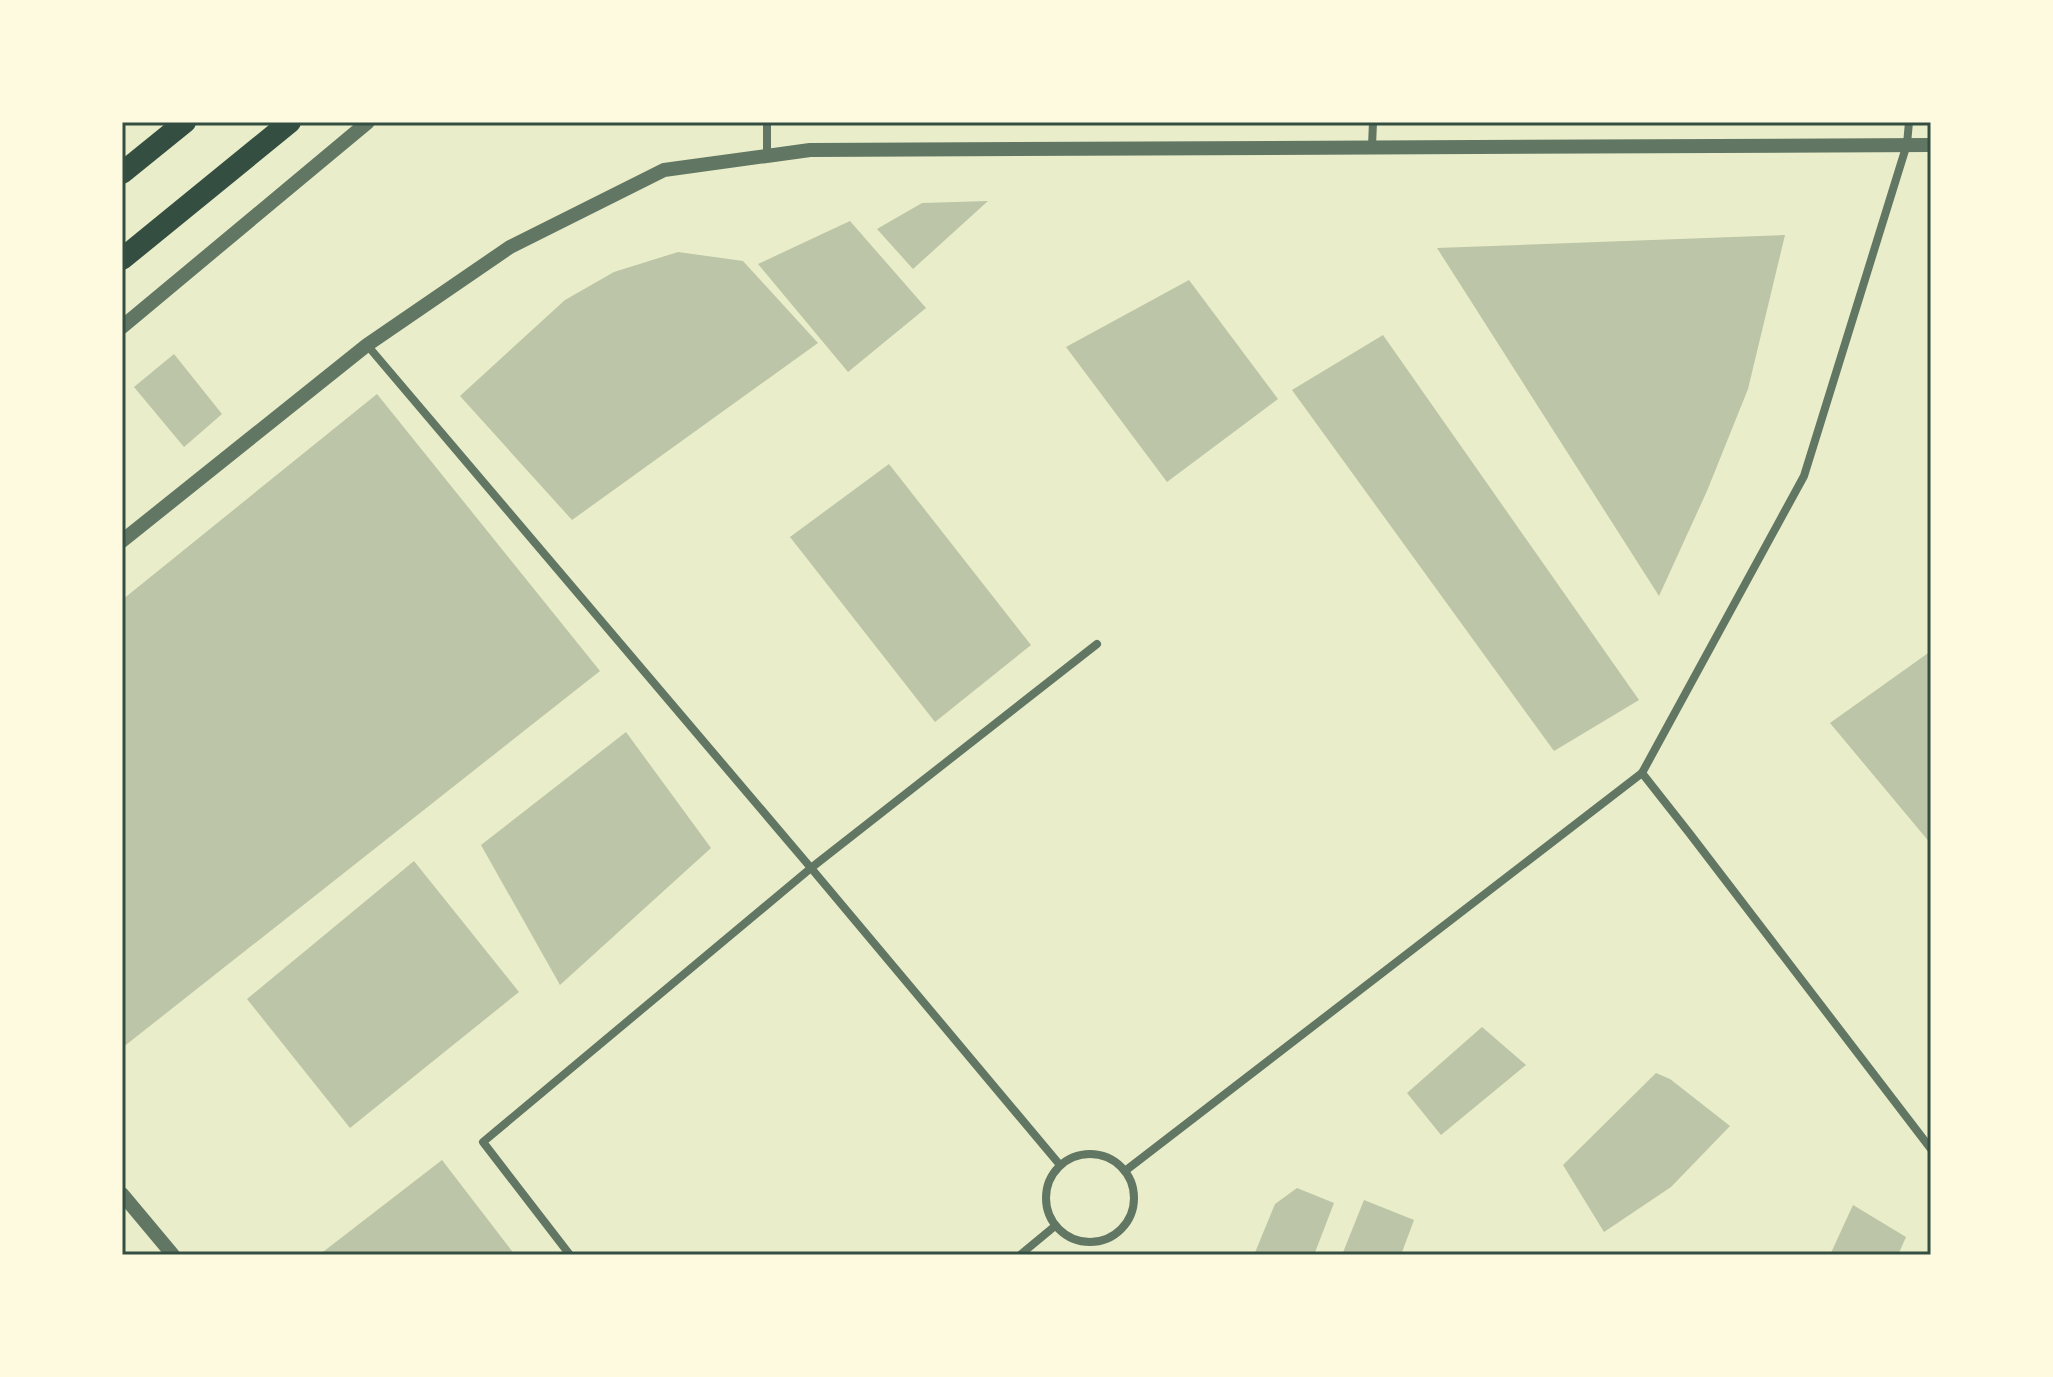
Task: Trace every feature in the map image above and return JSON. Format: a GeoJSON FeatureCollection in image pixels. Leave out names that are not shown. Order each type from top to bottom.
{"type":"FeatureCollection","features":[{"type":"Feature","properties":{"kind":"highway"},"geometry":{"type":"LineString","coordinates":[[122,173],[185,122]]}},
{"type":"Feature","properties":{"kind":"highway"},"geometry":{"type":"LineString","coordinates":[[122,259],[290,122]]}},
{"type":"Feature","properties":{"kind":"street"},"geometry":{"type":"LineString","coordinates":[[122,327],[368,122]]}},
{"type":"Feature","properties":{"kind":"street"},"geometry":{"type":"LineString","coordinates":[[767,122],[767,156]]}},
{"type":"Feature","properties":{"kind":"street"},"geometry":{"type":"LineString","coordinates":[[1372,146],[1373,122]]}},
{"type":"Feature","properties":{"kind":"street"},"geometry":{"type":"LineString","coordinates":[[1125,1171],[1642,773],[1804,476],[1907,144],[1909,122]]}},
{"type":"Feature","properties":{"kind":"street"},"geometry":{"type":"LineString","coordinates":[[122,541],[367,345],[510,247],[664,170],[810,150],[1931,145]]}},
{"type":"Feature","properties":{"kind":"street"},"geometry":{"type":"LineString","coordinates":[[367,345],[1060,1165]]}},
{"type":"Feature","properties":{"kind":"street"},"geometry":{"type":"LineString","coordinates":[[570,1255],[483,1142],[811,868],[1097,644]]}},
{"type":"Feature","properties":{"kind":"street"},"geometry":{"type":"LineString","coordinates":[[1642,773],[1931,1149]]}},
{"type":"Feature","properties":{"kind":"street"},"geometry":{"type":"LineString","coordinates":[[1095,1154],[1112,1159],[1125,1171],[1133,1186],[1130,1217],[1107,1240],[1089,1243],[1071,1238],[1055,1226],[1048,1214],[1046,1191],[1060,1165],[1080,1155],[1095,1154]]}},
{"type":"Feature","properties":{"kind":"street"},"geometry":{"type":"LineString","coordinates":[[122,1194],[173,1255]]}},
{"type":"Feature","properties":{"kind":"street"},"geometry":{"type":"LineString","coordinates":[[1020,1255],[1055,1226]]}},
{"type":"Feature","properties":{"kind":"street"},"geometry":{"type":"LineString","coordinates":[[1089,1243],[1094,1255]]}},
{"type":"Feature","properties":{"kind":"building"},"geometry":{"type":"Polygon","coordinates":[[[988,201],[913,269],[877,229],[922,203],[988,201]]]}},
{"type":"Feature","properties":{"kind":"building"},"geometry":{"type":"Polygon","coordinates":[[[850,221],[926,308],[848,372],[758,264],[850,221]]]}},
{"type":"Feature","properties":{"kind":"building"},"geometry":{"type":"Polygon","coordinates":[[[1785,235],[1748,389],[1707,491],[1659,596],[1437,248],[1785,235]]]}},
{"type":"Feature","properties":{"kind":"building"},"geometry":{"type":"Polygon","coordinates":[[[678,252],[743,261],[818,343],[572,520],[460,396],[565,300],[614,272],[678,252]]]}},
{"type":"Feature","properties":{"kind":"building"},"geometry":{"type":"Polygon","coordinates":[[[1189,280],[1278,399],[1167,482],[1066,347],[1189,280]]]}},
{"type":"Feature","properties":{"kind":"building"},"geometry":{"type":"Polygon","coordinates":[[[1383,335],[1639,700],[1554,751],[1292,390],[1383,335]]]}},
{"type":"Feature","properties":{"kind":"building"},"geometry":{"type":"Polygon","coordinates":[[[174,354],[222,414],[184,447],[134,387],[174,354]]]}},
{"type":"Feature","properties":{"kind":"building"},"geometry":{"type":"Polygon","coordinates":[[[377,394],[600,671],[122,1048],[122,600],[377,394]]]}},
{"type":"Feature","properties":{"kind":"building"},"geometry":{"type":"Polygon","coordinates":[[[889,464],[1031,645],[935,722],[790,537],[889,464]]]}},
{"type":"Feature","properties":{"kind":"building"},"geometry":{"type":"Polygon","coordinates":[[[1931,651],[1931,844],[1830,723],[1931,651]]]}},
{"type":"Feature","properties":{"kind":"building"},"geometry":{"type":"Polygon","coordinates":[[[626,732],[711,848],[560,985],[481,845],[626,732]]]}},
{"type":"Feature","properties":{"kind":"building"},"geometry":{"type":"Polygon","coordinates":[[[414,861],[519,992],[350,1128],[247,999],[414,861]]]}},
{"type":"Feature","properties":{"kind":"building"},"geometry":{"type":"Polygon","coordinates":[[[1482,1027],[1526,1065],[1441,1135],[1407,1093],[1482,1027]]]}},
{"type":"Feature","properties":{"kind":"building"},"geometry":{"type":"Polygon","coordinates":[[[1656,1073],[1670,1079],[1730,1126],[1671,1187],[1604,1232],[1563,1165],[1656,1073]]]}},
{"type":"Feature","properties":{"kind":"building"},"geometry":{"type":"Polygon","coordinates":[[[442,1160],[515,1255],[319,1255],[442,1160]]]}},
{"type":"Feature","properties":{"kind":"building"},"geometry":{"type":"Polygon","coordinates":[[[1297,1188],[1334,1203],[1314,1255],[1254,1255],[1275,1204],[1297,1188]]]}},
{"type":"Feature","properties":{"kind":"building"},"geometry":{"type":"Polygon","coordinates":[[[1364,1200],[1414,1220],[1401,1255],[1342,1255],[1364,1200]]]}},
{"type":"Feature","properties":{"kind":"building"},"geometry":{"type":"Polygon","coordinates":[[[1853,1205],[1906,1237],[1898,1255],[1830,1255],[1853,1205]]]}}]}
